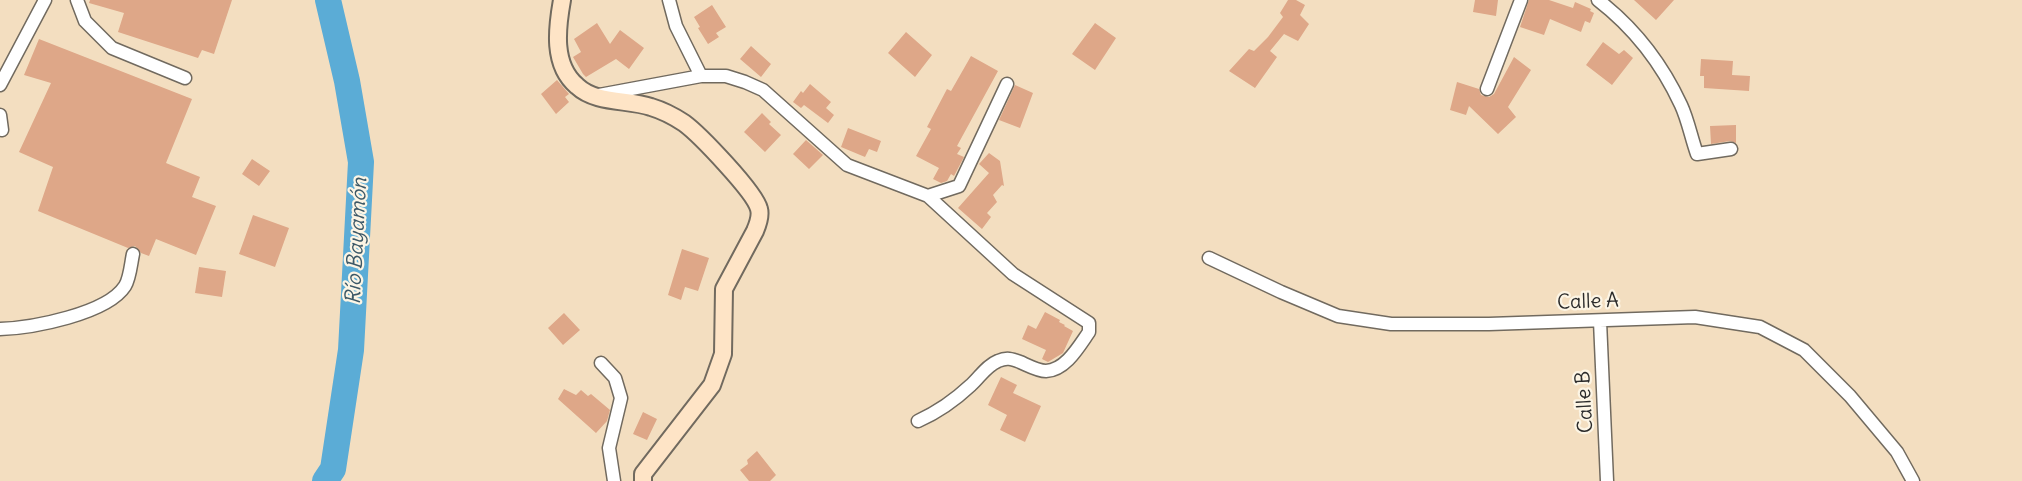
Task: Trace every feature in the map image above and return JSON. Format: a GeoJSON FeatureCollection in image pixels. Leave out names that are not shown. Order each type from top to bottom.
{"type":"FeatureCollection","features":[{"type":"Feature","properties":{"kind":"street"},"geometry":{"type":"LineString","coordinates":[[0,85],[45,0]]}},
{"type":"Feature","properties":{"kind":"street"},"geometry":{"type":"LineString","coordinates":[[77,0],[85,21],[112,48],[185,78]]}},
{"type":"Feature","properties":{"kind":"street"},"geometry":{"type":"LineString","coordinates":[[562,0],[556,34],[563,66],[577,86],[595,96],[651,107],[684,123],[735,173],[759,208],[759,223],[724,289],[723,354],[712,385],[643,474],[643,481]]}},
{"type":"Feature","properties":{"kind":"street"},"geometry":{"type":"LineString","coordinates":[[669,0],[676,26],[701,76]]}},
{"type":"Feature","properties":{"kind":"street"},"geometry":{"type":"LineString","coordinates":[[1487,90],[1521,0]]}},
{"type":"Feature","properties":{"kind":"street"},"geometry":{"type":"LineString","coordinates":[[1598,0],[1622,18],[1651,54],[1670,83],[1682,107],[1697,154],[1731,149]]}},
{"type":"Feature","properties":{"kind":"street"},"geometry":{"type":"LineString","coordinates":[[595,96],[701,76],[726,76],[763,90],[847,165],[928,196],[1013,274],[1089,323],[1089,332],[1069,359],[1058,367],[1046,371],[1009,357],[998,361],[988,367],[953,401],[918,421]]}},
{"type":"Feature","properties":{"kind":"street"},"geometry":{"type":"LineString","coordinates":[[928,196],[959,186],[1007,84]]}},
{"type":"Feature","properties":{"kind":"street"},"geometry":{"type":"LineString","coordinates":[[0,115],[2,130]]}},
{"type":"Feature","properties":{"kind":"street"},"geometry":{"type":"LineString","coordinates":[[0,328],[63,320],[104,304],[125,286],[133,254]]}},
{"type":"Feature","properties":{"kind":"street","name":"Calle A"},"geometry":{"type":"LineString","coordinates":[[1209,258],[1338,316],[1391,324],[1600,321],[1695,317],[1760,327],[1804,350],[1850,396],[1897,452],[1913,481]]}},
{"type":"Feature","properties":{"kind":"street","name":"Calle B"},"geometry":{"type":"LineString","coordinates":[[1600,321],[1607,481]]}},
{"type":"Feature","properties":{"kind":"street"},"geometry":{"type":"LineString","coordinates":[[601,363],[615,378],[621,398],[609,448],[614,481]]}},
{"type":"Feature","properties":{"kind":"building"},"geometry":{"type":"Polygon","coordinates":[[[90,0],[232,0],[214,54],[202,50],[198,58],[118,32],[124,13],[89,3],[90,0]]]}},
{"type":"Feature","properties":{"kind":"building"},"geometry":{"type":"Polygon","coordinates":[[[1288,0],[1296,0],[1305,5],[1300,15],[1309,24],[1298,41],[1284,34],[1270,51],[1277,57],[1255,88],[1229,71],[1249,49],[1254,51],[1268,37],[1283,17],[1280,13],[1288,0]]]}},
{"type":"Feature","properties":{"kind":"building"},"geometry":{"type":"Polygon","coordinates":[[[1475,0],[1498,0],[1496,16],[1473,12],[1475,0]]]}},
{"type":"Feature","properties":{"kind":"building"},"geometry":{"type":"Polygon","coordinates":[[[1529,0],[1549,0],[1573,8],[1575,2],[1591,9],[1590,11],[1594,13],[1590,23],[1585,21],[1581,32],[1550,19],[1544,35],[1520,27],[1529,0]]]}},
{"type":"Feature","properties":{"kind":"building"},"geometry":{"type":"Polygon","coordinates":[[[1634,0],[1674,0],[1656,20],[1634,0]]]}},
{"type":"Feature","properties":{"kind":"building"},"geometry":{"type":"Polygon","coordinates":[[[712,5],[726,27],[716,33],[719,37],[708,44],[694,17],[712,5]]]}},
{"type":"Feature","properties":{"kind":"building"},"geometry":{"type":"Polygon","coordinates":[[[597,23],[610,44],[620,30],[644,48],[629,69],[616,59],[586,77],[583,74],[573,57],[581,52],[574,39],[597,23]]]}},
{"type":"Feature","properties":{"kind":"building"},"geometry":{"type":"Polygon","coordinates":[[[1095,23],[1116,38],[1095,70],[1072,54],[1095,23]]]}},
{"type":"Feature","properties":{"kind":"building"},"geometry":{"type":"Polygon","coordinates":[[[906,32],[932,55],[915,77],[888,53],[906,32]]]}},
{"type":"Feature","properties":{"kind":"building"},"geometry":{"type":"Polygon","coordinates":[[[39,39],[192,99],[166,163],[200,177],[192,197],[216,206],[196,255],[156,239],[149,256],[141,253],[135,246],[128,248],[38,211],[53,167],[19,152],[51,83],[24,75],[39,39]]]}},
{"type":"Feature","properties":{"kind":"building"},"geometry":{"type":"Polygon","coordinates":[[[1603,42],[1619,54],[1624,50],[1633,58],[1612,85],[1586,65],[1603,42]]]}},
{"type":"Feature","properties":{"kind":"building"},"geometry":{"type":"Polygon","coordinates":[[[751,46],[771,64],[761,77],[740,59],[751,46]]]}},
{"type":"Feature","properties":{"kind":"building"},"geometry":{"type":"Polygon","coordinates":[[[971,56],[998,71],[957,146],[961,148],[957,154],[964,157],[954,176],[951,174],[947,181],[941,183],[933,179],[939,168],[916,156],[931,129],[927,127],[947,89],[951,91],[971,56]]]}},
{"type":"Feature","properties":{"kind":"building"},"geometry":{"type":"Polygon","coordinates":[[[1514,57],[1531,70],[1508,107],[1516,117],[1498,134],[1469,106],[1466,115],[1450,110],[1457,82],[1479,89],[1481,95],[1489,97],[1494,94],[1514,57]]]}},
{"type":"Feature","properties":{"kind":"building"},"geometry":{"type":"Polygon","coordinates":[[[1701,59],[1733,61],[1732,75],[1750,76],[1749,91],[1704,88],[1704,76],[1700,76],[1701,59]]]}},
{"type":"Feature","properties":{"kind":"building"},"geometry":{"type":"Polygon","coordinates":[[[557,80],[569,94],[565,97],[569,102],[556,114],[541,94],[557,80]]]}},
{"type":"Feature","properties":{"kind":"building"},"geometry":{"type":"Polygon","coordinates":[[[810,84],[831,102],[826,108],[834,115],[828,123],[804,105],[801,108],[793,102],[810,84]]]}},
{"type":"Feature","properties":{"kind":"building"},"geometry":{"type":"Polygon","coordinates":[[[1015,85],[1033,93],[1020,128],[999,120],[1015,85]]]}},
{"type":"Feature","properties":{"kind":"building"},"geometry":{"type":"Polygon","coordinates":[[[762,113],[771,122],[769,124],[781,135],[765,152],[744,132],[762,113]]]}},
{"type":"Feature","properties":{"kind":"building"},"geometry":{"type":"Polygon","coordinates":[[[1736,125],[1736,143],[1730,141],[1711,144],[1710,126],[1736,125]]]}},
{"type":"Feature","properties":{"kind":"building"},"geometry":{"type":"Polygon","coordinates":[[[848,128],[881,141],[877,152],[869,149],[865,157],[841,147],[848,128]]]}},
{"type":"Feature","properties":{"kind":"building"},"geometry":{"type":"Polygon","coordinates":[[[806,140],[823,155],[809,169],[793,154],[806,140]]]}},
{"type":"Feature","properties":{"kind":"building"},"geometry":{"type":"Polygon","coordinates":[[[989,153],[1000,161],[1004,186],[1002,185],[993,195],[997,202],[987,213],[991,217],[982,229],[958,208],[989,173],[979,164],[989,153]]]}},
{"type":"Feature","properties":{"kind":"building"},"geometry":{"type":"Polygon","coordinates":[[[252,159],[270,171],[259,186],[242,174],[252,159]]]}},
{"type":"Feature","properties":{"kind":"building"},"geometry":{"type":"Polygon","coordinates":[[[253,215],[289,228],[275,267],[239,254],[253,215]]]}},
{"type":"Feature","properties":{"kind":"building"},"geometry":{"type":"Polygon","coordinates":[[[682,249],[709,258],[698,291],[685,287],[681,300],[668,295],[682,249]]]}},
{"type":"Feature","properties":{"kind":"building"},"geometry":{"type":"Polygon","coordinates":[[[199,267],[226,271],[222,297],[195,293],[199,267]]]}},
{"type":"Feature","properties":{"kind":"building"},"geometry":{"type":"Polygon","coordinates":[[[1045,312],[1060,320],[1059,322],[1073,331],[1063,353],[1048,362],[1042,359],[1046,350],[1022,339],[1028,325],[1036,329],[1045,312]]]}},
{"type":"Feature","properties":{"kind":"building"},"geometry":{"type":"Polygon","coordinates":[[[564,313],[580,330],[563,345],[548,328],[564,313]]]}},
{"type":"Feature","properties":{"kind":"building"},"geometry":{"type":"Polygon","coordinates":[[[1001,377],[1017,385],[1013,393],[1041,406],[1025,442],[1000,430],[1007,415],[988,405],[1001,377]]]}},
{"type":"Feature","properties":{"kind":"building"},"geometry":{"type":"Polygon","coordinates":[[[564,389],[576,395],[581,390],[588,396],[591,394],[610,410],[607,421],[596,433],[558,399],[564,389]]]}},
{"type":"Feature","properties":{"kind":"building"},"geometry":{"type":"Polygon","coordinates":[[[643,412],[657,419],[647,440],[633,434],[643,412]]]}},
{"type":"Feature","properties":{"kind":"building"},"geometry":{"type":"Polygon","coordinates":[[[757,451],[776,475],[770,481],[749,481],[740,470],[748,464],[747,460],[757,451]]]}},
{"type":"Feature","properties":{"kind":"waterway","name":"Río Bayamón"},"geometry":{"type":"LineString","coordinates":[[325,481],[333,469],[351,350],[361,162],[347,81],[328,0]]}}]}
